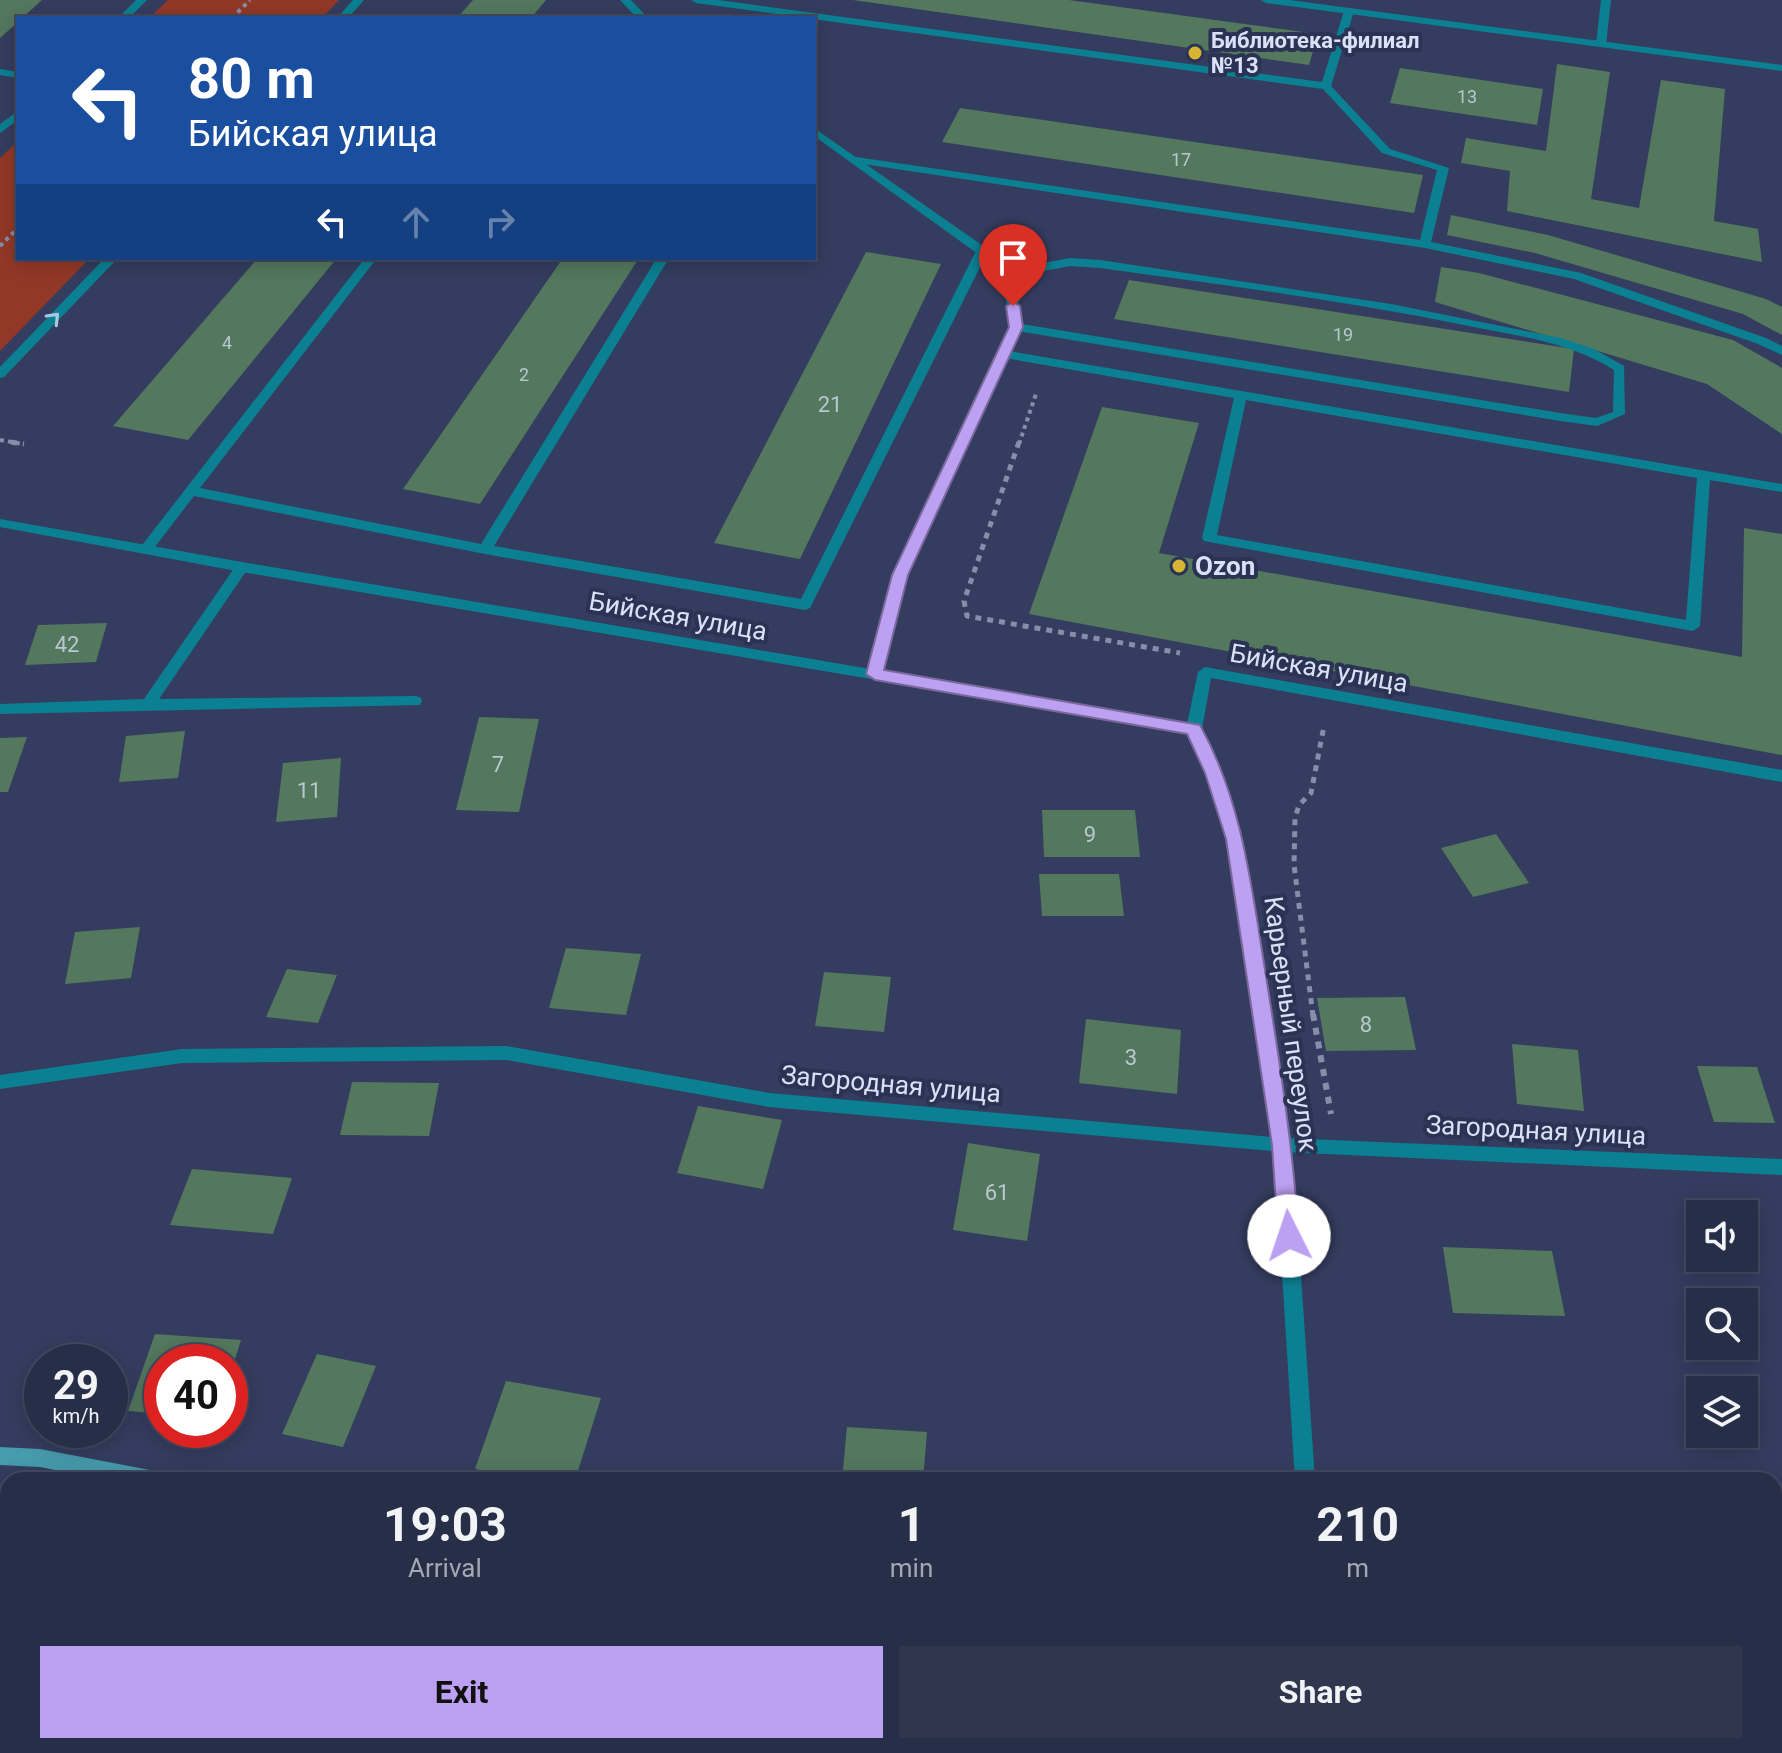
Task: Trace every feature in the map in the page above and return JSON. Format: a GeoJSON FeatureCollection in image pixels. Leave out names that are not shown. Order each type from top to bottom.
{"type":"FeatureCollection","features":[{"type":"Feature","properties":{"kind":"main road"},"geometry":{"type":"LineString","coordinates":[[0,1456],[40,1458],[113,1472]]}},
{"type":"Feature","properties":{"kind":"street"},"geometry":{"type":"LineString","coordinates":[[125,16],[142,0]]}},
{"type":"Feature","properties":{"kind":"street"},"geometry":{"type":"LineString","coordinates":[[344,16],[359,0]]}},
{"type":"Feature","properties":{"kind":"street"},"geometry":{"type":"LineString","coordinates":[[625,0],[641,16]]}},
{"type":"Feature","properties":{"kind":"street"},"geometry":{"type":"LineString","coordinates":[[696,0],[813,16]]}},
{"type":"Feature","properties":{"kind":"street"},"geometry":{"type":"LineString","coordinates":[[1266,0],[1782,68]]}},
{"type":"Feature","properties":{"kind":"street"},"geometry":{"type":"LineString","coordinates":[[1601,44],[1606,0]]}},
{"type":"Feature","properties":{"kind":"street"},"geometry":{"type":"LineString","coordinates":[[1326,86],[1349,11]]}},
{"type":"Feature","properties":{"kind":"street"},"geometry":{"type":"LineString","coordinates":[[816,16],[1326,86],[1386,151],[1443,168],[1425,244]]}},
{"type":"Feature","properties":{"kind":"street"},"geometry":{"type":"LineString","coordinates":[[0,130],[16,116]]}},
{"type":"Feature","properties":{"kind":"street"},"geometry":{"type":"LineString","coordinates":[[816,132],[982,251],[1010,285],[1016,327],[900,575],[875,674]]}},
{"type":"Feature","properties":{"kind":"street"},"geometry":{"type":"LineString","coordinates":[[856,160],[1425,244],[1577,276],[1762,341],[1782,351]]}},
{"type":"Feature","properties":{"kind":"street"},"geometry":{"type":"LineString","coordinates":[[192,491],[485,549],[805,605],[982,251]]}},
{"type":"Feature","properties":{"kind":"street"},"geometry":{"type":"LineString","coordinates":[[0,374],[110,260]]}},
{"type":"Feature","properties":{"kind":"street"},"geometry":{"type":"LineString","coordinates":[[146,549],[369,260]]}},
{"type":"Feature","properties":{"kind":"street"},"geometry":{"type":"LineString","coordinates":[[485,549],[662,260]]}},
{"type":"Feature","properties":{"kind":"street"},"geometry":{"type":"LineString","coordinates":[[1002,275],[1070,262],[1100,264],[1393,306],[1543,339],[1592,352],[1620,369],[1619,414],[1610,420],[1585,420],[1016,327]]}},
{"type":"Feature","properties":{"kind":"street"},"geometry":{"type":"LineString","coordinates":[[1003,354],[1782,488]]}},
{"type":"Feature","properties":{"kind":"street"},"geometry":{"type":"LineString","coordinates":[[1241,395],[1209,538],[1693,626],[1704,476]]}},
{"type":"Feature","properties":{"kind":"street","name":"Бийская улица"},"geometry":{"type":"LineString","coordinates":[[0,523],[1194,729],[1205,672],[1782,776]]}},
{"type":"Feature","properties":{"kind":"street"},"geometry":{"type":"LineString","coordinates":[[148,704],[242,567]]}},
{"type":"Feature","properties":{"kind":"street"},"geometry":{"type":"LineString","coordinates":[[0,709],[415,701]]}},
{"type":"Feature","properties":{"kind":"street","name":"Карьерный переулок"},"geometry":{"type":"LineString","coordinates":[[1194,729],[1214,773],[1235,839],[1283,1145],[1304,1472]]}},
{"type":"Feature","properties":{"kind":"street","name":"Загородная улица"},"geometry":{"type":"LineString","coordinates":[[0,1082],[182,1056],[507,1053],[769,1100],[1283,1145],[1782,1167]]}},
{"type":"Feature","properties":{"kind":"path"},"geometry":{"type":"LineString","coordinates":[[234,16],[250,0]]}},
{"type":"Feature","properties":{"kind":"path"},"geometry":{"type":"LineString","coordinates":[[0,246],[16,230]]}},
{"type":"Feature","properties":{"kind":"path"},"geometry":{"type":"LineString","coordinates":[[0,440],[24,444]]}},
{"type":"Feature","properties":{"kind":"shaded area"},"geometry":{"type":"Polygon","coordinates":[[[168,0],[339,0],[324,16],[151,16],[168,0]]]}},
{"type":"Feature","properties":{"kind":"shaded area"},"geometry":{"type":"Polygon","coordinates":[[[16,143],[16,260],[88,260],[0,351],[0,158],[16,143]]]}},
{"type":"Feature","properties":{"kind":"building"},"geometry":{"type":"Polygon","coordinates":[[[0,0],[42,0],[24,16],[16,16],[16,24],[0,38],[0,0]]]}},
{"type":"Feature","properties":{"kind":"building"},"geometry":{"type":"Polygon","coordinates":[[[473,0],[546,0],[533,16],[459,16],[473,0]]]}},
{"type":"Feature","properties":{"kind":"building"},"geometry":{"type":"Polygon","coordinates":[[[853,0],[1069,0],[1318,34],[1309,65],[853,0]]]}},
{"type":"Feature","properties":{"kind":"building"},"geometry":{"type":"Polygon","coordinates":[[[1557,64],[1610,72],[1591,199],[1639,208],[1661,80],[1725,89],[1714,221],[1758,229],[1762,262],[1507,211],[1510,171],[1461,163],[1466,138],[1546,151],[1557,64]]]}},
{"type":"Feature","properties":{"kind":"building"},"geometry":{"type":"Polygon","coordinates":[[[1400,68],[1543,89],[1537,125],[1390,103],[1400,68]]]}},
{"type":"Feature","properties":{"kind":"building"},"geometry":{"type":"Polygon","coordinates":[[[960,108],[1423,175],[1414,213],[942,142],[960,108]]]}},
{"type":"Feature","properties":{"kind":"building"},"geometry":{"type":"Polygon","coordinates":[[[1451,215],[1548,235],[1766,299],[1782,307],[1782,335],[1743,314],[1535,253],[1447,235],[1451,215]]]}},
{"type":"Feature","properties":{"kind":"building"},"geometry":{"type":"Polygon","coordinates":[[[866,252],[941,264],[800,559],[714,543],[866,252]]]}},
{"type":"Feature","properties":{"kind":"building"},"geometry":{"type":"Polygon","coordinates":[[[256,260],[335,260],[188,440],[113,426],[256,260]]]}},
{"type":"Feature","properties":{"kind":"building"},"geometry":{"type":"Polygon","coordinates":[[[562,260],[638,260],[480,504],[403,489],[562,260]]]}},
{"type":"Feature","properties":{"kind":"building"},"geometry":{"type":"Polygon","coordinates":[[[1441,267],[1479,273],[1733,340],[1782,368],[1782,434],[1707,384],[1435,302],[1441,267]]]}},
{"type":"Feature","properties":{"kind":"building"},"geometry":{"type":"Polygon","coordinates":[[[1129,280],[1574,349],[1569,392],[1114,319],[1129,280]]]}},
{"type":"Feature","properties":{"kind":"building"},"geometry":{"type":"Polygon","coordinates":[[[1102,407],[1199,423],[1159,553],[1742,657],[1744,528],[1782,534],[1782,755],[1029,614],[1102,407]]]}},
{"type":"Feature","properties":{"kind":"building"},"geometry":{"type":"Polygon","coordinates":[[[107,623],[96,662],[25,665],[38,625],[107,623]]]}},
{"type":"Feature","properties":{"kind":"building"},"geometry":{"type":"Polygon","coordinates":[[[479,717],[539,719],[519,812],[456,810],[479,717]]]}},
{"type":"Feature","properties":{"kind":"building"},"geometry":{"type":"Polygon","coordinates":[[[185,731],[178,778],[119,782],[126,736],[185,731]]]}},
{"type":"Feature","properties":{"kind":"building"},"geometry":{"type":"Polygon","coordinates":[[[27,737],[8,792],[0,792],[0,738],[27,737]]]}},
{"type":"Feature","properties":{"kind":"building"},"geometry":{"type":"Polygon","coordinates":[[[341,758],[337,817],[276,822],[283,763],[341,758]]]}},
{"type":"Feature","properties":{"kind":"building"},"geometry":{"type":"Polygon","coordinates":[[[1042,810],[1135,810],[1140,857],[1044,857],[1042,810]]]}},
{"type":"Feature","properties":{"kind":"building"},"geometry":{"type":"Polygon","coordinates":[[[1496,834],[1529,883],[1473,897],[1441,848],[1496,834]]]}},
{"type":"Feature","properties":{"kind":"building"},"geometry":{"type":"Polygon","coordinates":[[[1039,874],[1119,874],[1124,916],[1042,916],[1039,874]]]}},
{"type":"Feature","properties":{"kind":"building"},"geometry":{"type":"Polygon","coordinates":[[[140,927],[131,978],[65,984],[75,932],[140,927]]]}},
{"type":"Feature","properties":{"kind":"building"},"geometry":{"type":"Polygon","coordinates":[[[566,948],[641,954],[626,1015],[549,1008],[566,948]]]}},
{"type":"Feature","properties":{"kind":"building"},"geometry":{"type":"Polygon","coordinates":[[[287,969],[337,975],[318,1023],[266,1017],[287,969]]]}},
{"type":"Feature","properties":{"kind":"building"},"geometry":{"type":"Polygon","coordinates":[[[824,972],[891,977],[884,1032],[815,1026],[824,972]]]}},
{"type":"Feature","properties":{"kind":"building"},"geometry":{"type":"Polygon","coordinates":[[[1405,997],[1416,1050],[1326,1051],[1317,998],[1405,997]]]}},
{"type":"Feature","properties":{"kind":"building"},"geometry":{"type":"Polygon","coordinates":[[[1086,1019],[1181,1030],[1177,1094],[1079,1083],[1086,1019]]]}},
{"type":"Feature","properties":{"kind":"building"},"geometry":{"type":"Polygon","coordinates":[[[1512,1044],[1578,1050],[1584,1111],[1517,1104],[1512,1044]]]}},
{"type":"Feature","properties":{"kind":"building"},"geometry":{"type":"Polygon","coordinates":[[[1697,1066],[1757,1067],[1775,1123],[1714,1122],[1697,1066]]]}},
{"type":"Feature","properties":{"kind":"building"},"geometry":{"type":"Polygon","coordinates":[[[352,1082],[439,1083],[429,1136],[340,1135],[352,1082]]]}},
{"type":"Feature","properties":{"kind":"building"},"geometry":{"type":"Polygon","coordinates":[[[698,1106],[782,1120],[763,1189],[677,1173],[698,1106]]]}},
{"type":"Feature","properties":{"kind":"building"},"geometry":{"type":"Polygon","coordinates":[[[968,1143],[1040,1154],[1027,1241],[953,1230],[968,1143]]]}},
{"type":"Feature","properties":{"kind":"building"},"geometry":{"type":"Polygon","coordinates":[[[192,1169],[292,1178],[273,1234],[170,1225],[192,1169]]]}},
{"type":"Feature","properties":{"kind":"building"},"geometry":{"type":"Polygon","coordinates":[[[1443,1247],[1552,1251],[1565,1316],[1453,1313],[1443,1247]]]}},
{"type":"Feature","properties":{"kind":"building"},"geometry":{"type":"Polygon","coordinates":[[[155,1334],[241,1340],[240,1344],[151,1344],[155,1334]]]}},
{"type":"Feature","properties":{"kind":"building"},"geometry":{"type":"Polygon","coordinates":[[[317,1354],[376,1366],[343,1447],[282,1434],[317,1354]]]}},
{"type":"Feature","properties":{"kind":"building"},"geometry":{"type":"Polygon","coordinates":[[[144,1365],[144,1412],[128,1411],[144,1365]]]}},
{"type":"Feature","properties":{"kind":"building"},"geometry":{"type":"Polygon","coordinates":[[[506,1381],[601,1398],[578,1472],[491,1472],[475,1469],[506,1381]]]}},
{"type":"Feature","properties":{"kind":"building"},"geometry":{"type":"Polygon","coordinates":[[[847,1427],[927,1432],[924,1472],[843,1472],[847,1427]]]}},
{"type":"Feature","properties":{"kind":"place","name":"Библиотека-филиал №13"},"geometry":{"type":"Point","coordinates":[1195,53]}},
{"type":"Feature","properties":{"kind":"place","name":"Ozon"},"geometry":{"type":"Point","coordinates":[1179,566]}},
{"type":"Feature","properties":{"kind":"route"},"geometry":{"type":"LineString","coordinates":[[1013,306],[1016,327],[900,575],[875,674],[1194,729],[1214,773],[1235,839],[1283,1145],[1289,1236]]}}]}
